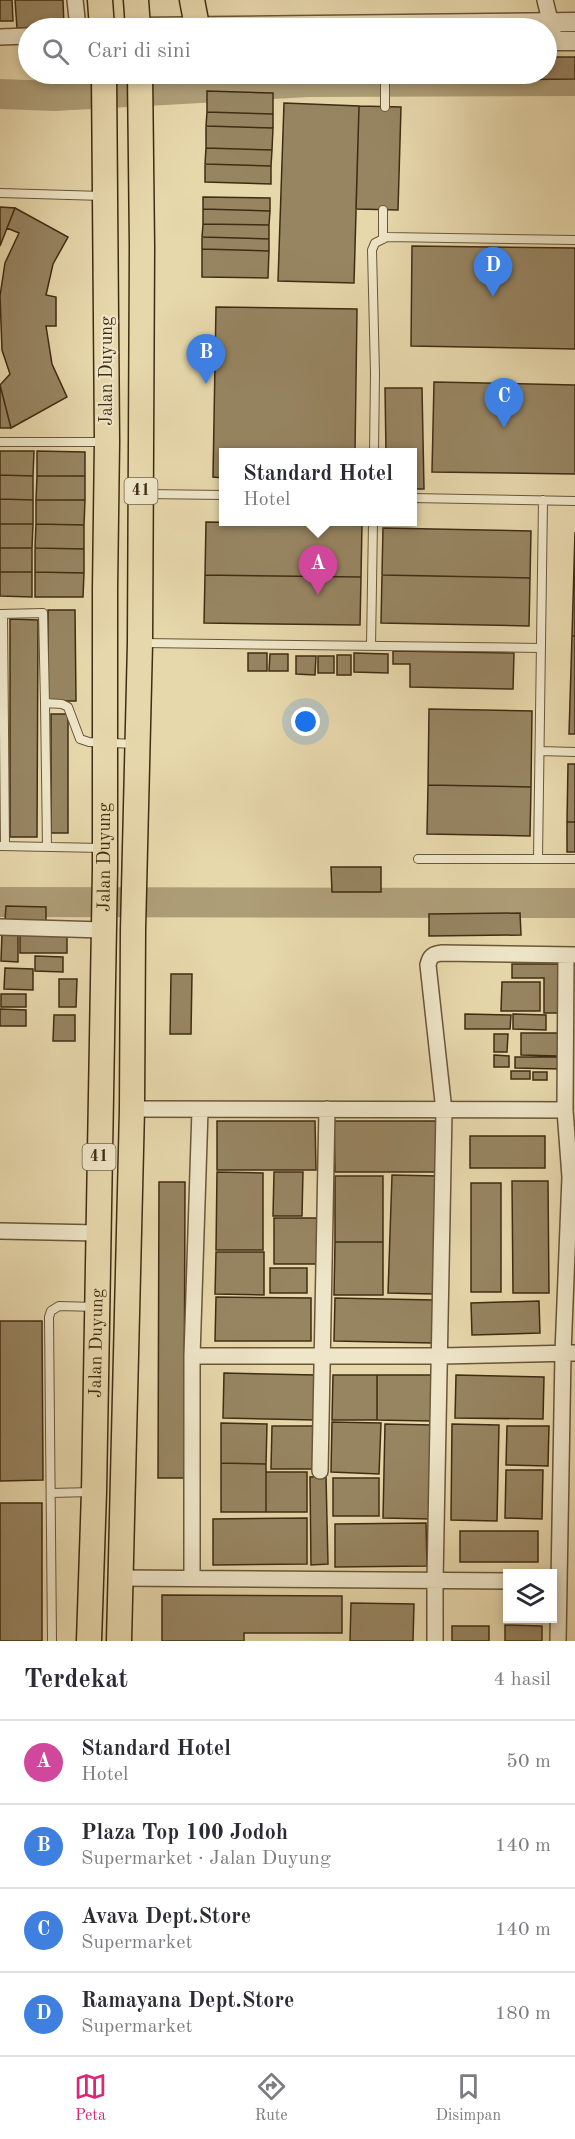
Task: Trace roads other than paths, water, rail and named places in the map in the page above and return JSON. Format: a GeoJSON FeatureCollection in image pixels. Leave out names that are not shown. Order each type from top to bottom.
{"type":"FeatureCollection","features":[{"type":"Feature","properties":{"kind":"highway"},"geometry":{"type":"LineString","coordinates":[[100,0],[101,18]]}},
{"type":"Feature","properties":{"kind":"highway"},"geometry":{"type":"LineString","coordinates":[[136,0],[137,18]]}},
{"type":"Feature","properties":{"kind":"highway"},"geometry":{"type":"LineString","coordinates":[[192,0],[192,18]]}},
{"type":"Feature","properties":{"kind":"highway","name":"Jalan Duyung"},"geometry":{"type":"LineString","coordinates":[[89,1641],[98,1307],[104,926],[107,442],[104,84]]}},
{"type":"Feature","properties":{"kind":"highway","name":"Jalan Duyung"},"geometry":{"type":"LineString","coordinates":[[119,1641],[132,1109],[133,930],[140,643],[142,248],[140,84]]}},
{"type":"Feature","properties":{"kind":"highway"},"geometry":{"type":"LineString","coordinates":[[106,246],[142,248]]}},
{"type":"Feature","properties":{"kind":"highway"},"geometry":{"type":"LineString","coordinates":[[96,1392],[126,1393]]}},
{"type":"Feature","properties":{"kind":"street"},"geometry":{"type":"LineString","coordinates":[[75,0],[77,18]]}},
{"type":"Feature","properties":{"kind":"street"},"geometry":{"type":"LineString","coordinates":[[545,0],[550,18]]}},
{"type":"Feature","properties":{"kind":"street"},"geometry":{"type":"LineString","coordinates":[[557,23],[575,22]]}},
{"type":"Feature","properties":{"kind":"street"},"geometry":{"type":"LineString","coordinates":[[0,37],[18,36]]}},
{"type":"Feature","properties":{"kind":"street"},"geometry":{"type":"LineString","coordinates":[[557,41],[575,41]]}},
{"type":"Feature","properties":{"kind":"street"},"geometry":{"type":"LineString","coordinates":[[0,927],[104,926]]}},
{"type":"Feature","properties":{"kind":"street"},"geometry":{"type":"LineString","coordinates":[[435,1641],[444,1111],[428,965],[434,954],[571,956],[565,1110],[572,1177],[569,1353],[556,1569]]}},
{"type":"Feature","properties":{"kind":"street"},"geometry":{"type":"LineString","coordinates":[[132,1109],[565,1110]]}},
{"type":"Feature","properties":{"kind":"street"},"geometry":{"type":"LineString","coordinates":[[320,1472],[327,1109]]}},
{"type":"Feature","properties":{"kind":"street"},"geometry":{"type":"LineString","coordinates":[[192,1577],[192,1356],[200,1110]]}},
{"type":"Feature","properties":{"kind":"street"},"geometry":{"type":"LineString","coordinates":[[0,1231],[98,1233]]}},
{"type":"Feature","properties":{"kind":"street"},"geometry":{"type":"LineString","coordinates":[[192,1356],[441,1356],[569,1353]]}},
{"type":"Feature","properties":{"kind":"street"},"geometry":{"type":"LineString","coordinates":[[119,1578],[503,1581]]}},
{"type":"Feature","properties":{"kind":"street"},"geometry":{"type":"LineString","coordinates":[[557,1621],[558,1641]]}},
{"type":"Feature","properties":{"kind":"lane"},"geometry":{"type":"LineString","coordinates":[[384,84],[384,106]]}},
{"type":"Feature","properties":{"kind":"lane"},"geometry":{"type":"LineString","coordinates":[[0,193],[104,196]]}},
{"type":"Feature","properties":{"kind":"lane"},"geometry":{"type":"LineString","coordinates":[[383,210],[383,238]]}},
{"type":"Feature","properties":{"kind":"lane"},"geometry":{"type":"LineString","coordinates":[[374,448],[372,250],[375,243],[387,237],[575,240]]}},
{"type":"Feature","properties":{"kind":"lane"},"geometry":{"type":"LineString","coordinates":[[0,442],[107,442]]}},
{"type":"Feature","properties":{"kind":"lane"},"geometry":{"type":"LineString","coordinates":[[141,494],[219,495]]}},
{"type":"Feature","properties":{"kind":"lane"},"geometry":{"type":"LineString","coordinates":[[417,498],[575,501]]}},
{"type":"Feature","properties":{"kind":"lane"},"geometry":{"type":"LineString","coordinates":[[538,858],[543,500]]}},
{"type":"Feature","properties":{"kind":"lane"},"geometry":{"type":"LineString","coordinates":[[371,646],[373,526]]}},
{"type":"Feature","properties":{"kind":"lane"},"geometry":{"type":"LineString","coordinates":[[47,846],[44,615],[42,613],[1,614],[2,846],[47,846],[104,858]]}},
{"type":"Feature","properties":{"kind":"lane"},"geometry":{"type":"LineString","coordinates":[[140,643],[541,648]]}},
{"type":"Feature","properties":{"kind":"lane"},"geometry":{"type":"LineString","coordinates":[[45,703],[62,704],[68,707],[80,739],[89,742],[138,744]]}},
{"type":"Feature","properties":{"kind":"lane"},"geometry":{"type":"LineString","coordinates":[[540,752],[575,752]]}},
{"type":"Feature","properties":{"kind":"lane"},"geometry":{"type":"LineString","coordinates":[[418,859],[575,859]]}},
{"type":"Feature","properties":{"kind":"lane"},"geometry":{"type":"LineString","coordinates":[[52,1641],[49,1317],[51,1311],[58,1306],[98,1307]]}},
{"type":"Feature","properties":{"kind":"lane"},"geometry":{"type":"LineString","coordinates":[[51,1492],[94,1492]]}},
{"type":"Feature","properties":{"kind":"waterway"},"geometry":{"type":"LineString","coordinates":[[557,81],[575,81]]}},
{"type":"Feature","properties":{"kind":"waterway"},"geometry":{"type":"LineString","coordinates":[[0,94],[54,96],[272,84]]}},
{"type":"Feature","properties":{"kind":"waterway"},"geometry":{"type":"LineString","coordinates":[[0,902],[575,903]]}},
{"type":"Feature","properties":{"kind":"place","name":"Ramayana Dept.Store"},"geometry":{"type":"Point","coordinates":[493,297]}},
{"type":"Feature","properties":{"kind":"place","name":"Plaza Top 100 Jodoh"},"geometry":{"type":"Point","coordinates":[206,384]}},
{"type":"Feature","properties":{"kind":"place","name":"Avava Dept.Store"},"geometry":{"type":"Point","coordinates":[504,428]}},
{"type":"Feature","properties":{"kind":"place","name":"Standard Hotel"},"geometry":{"type":"Point","coordinates":[318,595]}}]}
